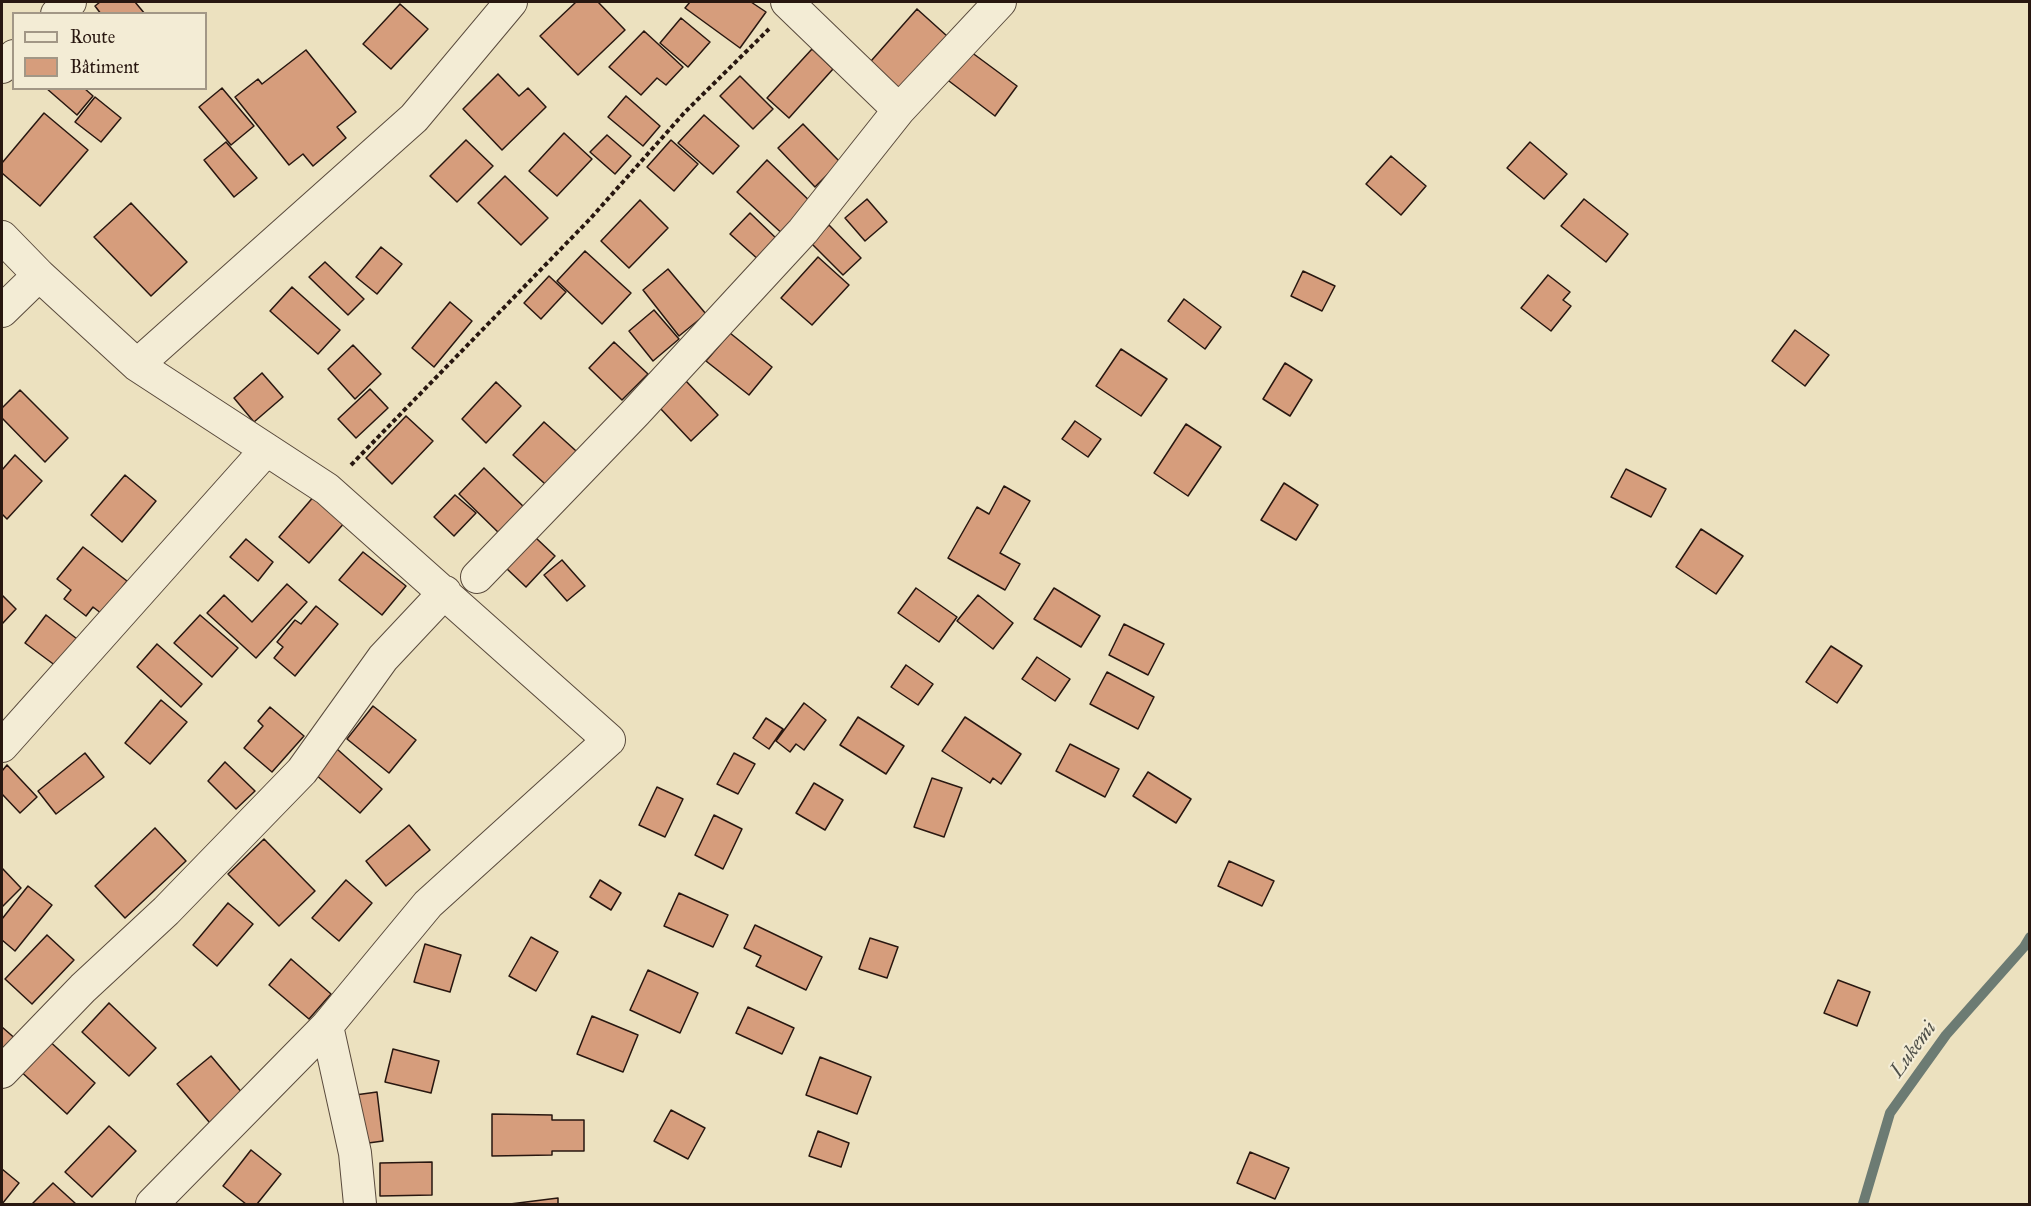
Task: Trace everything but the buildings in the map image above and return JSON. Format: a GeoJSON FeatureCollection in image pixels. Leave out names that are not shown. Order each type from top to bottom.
{"type":"FeatureCollection","features":[{"type":"Feature","properties":{"kind":"street"},"geometry":{"type":"LineString","coordinates":[[137,365],[414,117],[512,2]]}},
{"type":"Feature","properties":{"kind":"street"},"geometry":{"type":"LineString","coordinates":[[477,577],[636,412],[803,231],[899,110],[1000,2]]}},
{"type":"Feature","properties":{"kind":"street"},"geometry":{"type":"LineString","coordinates":[[789,4],[899,110]]}},
{"type":"Feature","properties":{"kind":"street"},"geometry":{"type":"LineString","coordinates":[[2,237],[39,275],[137,365],[327,489],[609,740],[428,904],[327,1026],[152,1204]]}},
{"type":"Feature","properties":{"kind":"street"},"geometry":{"type":"LineString","coordinates":[[2,311],[39,275]]}},
{"type":"Feature","properties":{"kind":"street"},"geometry":{"type":"LineString","coordinates":[[2,746],[266,450]]}},
{"type":"Feature","properties":{"kind":"street"},"geometry":{"type":"LineString","coordinates":[[2,1072],[83,988],[166,911],[302,771],[383,658],[445,592]]}},
{"type":"Feature","properties":{"kind":"street"},"geometry":{"type":"LineString","coordinates":[[327,1026],[355,1153],[360,1204]]}},
{"type":"Feature","properties":{"kind":"path"},"geometry":{"type":"LineString","coordinates":[[327,489],[590,219],[685,112],[789,4]]}},
{"type":"Feature","properties":{"kind":"waterway","name":"Lukemi"},"geometry":{"type":"LineString","coordinates":[[1863,1204],[1890,1113],[1946,1035],[2024,947],[2030,937]]}}]}
